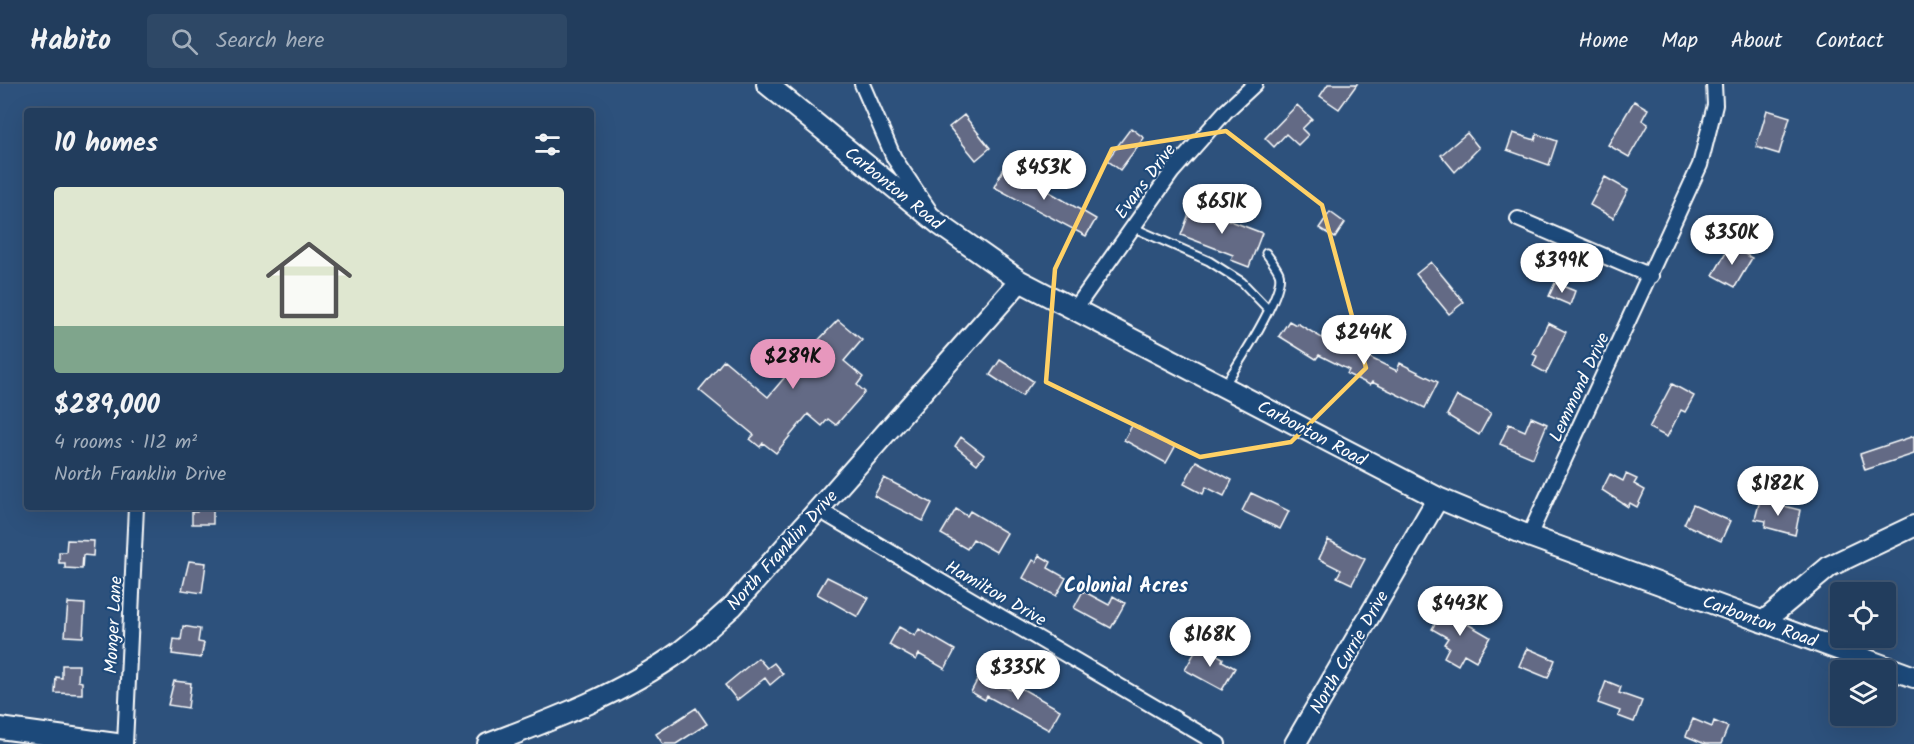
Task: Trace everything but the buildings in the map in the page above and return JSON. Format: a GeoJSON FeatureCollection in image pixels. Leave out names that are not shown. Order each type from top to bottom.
{"type":"FeatureCollection","features":[{"type":"Feature","properties":{"kind":"street","name":"Carbonton Road"},"geometry":{"type":"LineString","coordinates":[[767,84],[939,224],[1020,281],[1438,498],[1529,536],[1914,677]]}},
{"type":"Feature","properties":{"kind":"street"},"geometry":{"type":"LineString","coordinates":[[862,84],[894,158],[939,224]]}},
{"type":"Feature","properties":{"kind":"street","name":"Evans Drive"},"geometry":{"type":"LineString","coordinates":[[1074,309],[1172,172],[1225,112],[1255,84]]}},
{"type":"Feature","properties":{"kind":"street","name":"Lemmond Drive"},"geometry":{"type":"LineString","coordinates":[[1529,536],[1651,276],[1700,165],[1715,105],[1714,84]]}},
{"type":"Feature","properties":{"kind":"street"},"geometry":{"type":"LineString","coordinates":[[1518,219],[1651,276]]}},
{"type":"Feature","properties":{"kind":"street","name":"North Franklin Drive"},"geometry":{"type":"LineString","coordinates":[[488,744],[560,716],[624,685],[680,651],[733,606],[1020,281]]}},
{"type":"Feature","properties":{"kind":"street","name":"North Currie Drive"},"geometry":{"type":"LineString","coordinates":[[1295,744],[1438,498]]}},
{"type":"Feature","properties":{"kind":"street","name":"Monger Lane"},"geometry":{"type":"LineString","coordinates":[[125,744],[136,510]]}},
{"type":"Feature","properties":{"kind":"street","name":"Hamilton Drive"},"geometry":{"type":"LineString","coordinates":[[819,510],[1218,744]]}},
{"type":"Feature","properties":{"kind":"street"},"geometry":{"type":"LineString","coordinates":[[1762,622],[1830,566],[1914,526]]}},
{"type":"Feature","properties":{"kind":"street"},"geometry":{"type":"LineString","coordinates":[[0,728],[116,744]]}},
{"type":"Feature","properties":{"kind":"lane"},"geometry":{"type":"LineString","coordinates":[[1132,227],[1209,261],[1242,282],[1268,309]]}},
{"type":"Feature","properties":{"kind":"lane"},"geometry":{"type":"LineString","coordinates":[[1223,386],[1247,350],[1279,288],[1280,274],[1266,253]]}},
{"type":"Feature","properties":{"kind":"highlighted area"},"geometry":{"type":"Polygon","coordinates":[[[1226,131],[1322,205],[1366,368],[1291,442],[1200,457],[1046,382],[1055,269],[1112,149],[1226,131]]]}},
{"type":"Feature","properties":{"kind":"district","name":"Colonial Acres"},"geometry":{"type":"Point","coordinates":[1126,585]}}]}
